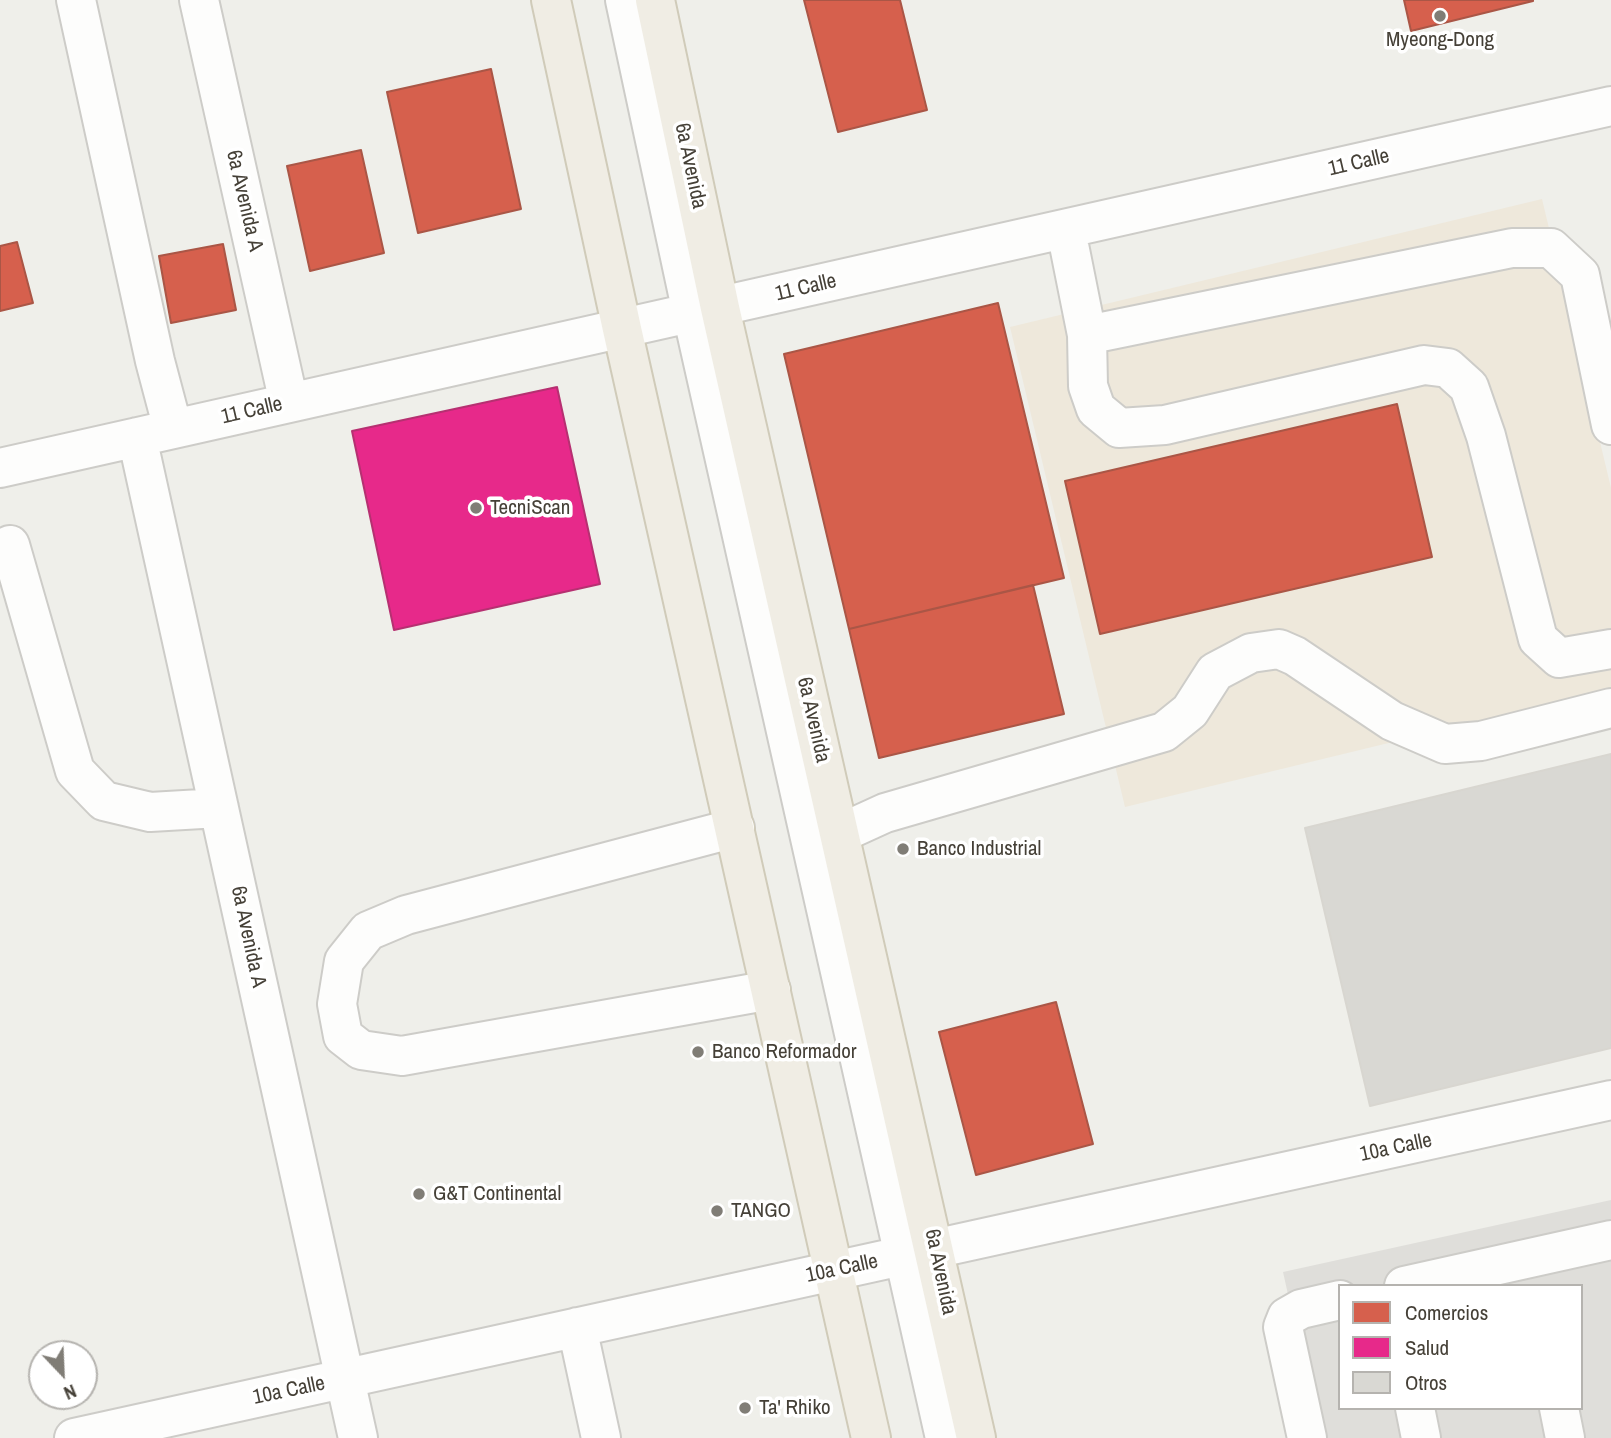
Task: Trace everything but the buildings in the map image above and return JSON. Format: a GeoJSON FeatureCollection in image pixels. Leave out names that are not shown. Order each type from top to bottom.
{"type":"FeatureCollection","features":[{"type":"Feature","properties":{"kind":"main road"},"geometry":{"type":"LineString","coordinates":[[551,0],[622,329],[871,1438]]}},
{"type":"Feature","properties":{"kind":"main road","name":"6a Avenida"},"geometry":{"type":"LineString","coordinates":[[655,0],[706,311],[839,834],[920,1252],[976,1438]]}},
{"type":"Feature","properties":{"kind":"street","name":"6a Avenida A"},"geometry":{"type":"LineString","coordinates":[[76,0],[155,360],[155,433],[219,808],[358,1438]]}},
{"type":"Feature","properties":{"kind":"street","name":"6a Avenida A"},"geometry":{"type":"LineString","coordinates":[[199,0],[289,402]]}},
{"type":"Feature","properties":{"kind":"street"},"geometry":{"type":"LineString","coordinates":[[625,0],[706,311],[920,1252],[945,1438]]}},
{"type":"Feature","properties":{"kind":"street","name":"11 Calle"},"geometry":{"type":"LineString","coordinates":[[0,468],[1611,106]]}},
{"type":"Feature","properties":{"kind":"street"},"geometry":{"type":"LineString","coordinates":[[1066,230],[1087,335],[1088,386],[1096,409],[1119,428],[1165,425],[1424,365],[1448,368],[1469,387],[1486,436],[1538,639],[1559,658],[1611,649]]}},
{"type":"Feature","properties":{"kind":"street"},"geometry":{"type":"LineString","coordinates":[[1087,335],[1512,248],[1551,248],[1580,275],[1611,425]]}},
{"type":"Feature","properties":{"kind":"street"},"geometry":{"type":"LineString","coordinates":[[10,545],[75,771],[104,801],[150,812],[219,808]]}},
{"type":"Feature","properties":{"kind":"street"},"geometry":{"type":"LineString","coordinates":[[839,834],[885,813],[1164,732],[1190,711],[1215,672],[1251,653],[1279,649],[1295,656],[1392,721],[1445,744],[1481,741],[1611,708]]}},
{"type":"Feature","properties":{"kind":"street"},"geometry":{"type":"LineString","coordinates":[[735,828],[406,915],[368,931],[344,961],[337,1004],[343,1036],[360,1050],[402,1056],[771,990]]}},
{"type":"Feature","properties":{"kind":"street","name":"10a Calle"},"geometry":{"type":"LineString","coordinates":[[74,1438],[1611,1100]]}},
{"type":"Feature","properties":{"kind":"street"},"geometry":{"type":"LineString","coordinates":[[1422,1284],[1529,1272],[1611,1240]]}},
{"type":"Feature","properties":{"kind":"street"},"geometry":{"type":"LineString","coordinates":[[1307,1438],[1283,1327],[1287,1317],[1301,1309],[1338,1300]]}},
{"type":"Feature","properties":{"kind":"street"},"geometry":{"type":"LineString","coordinates":[[577,1327],[601,1438]]}},
{"type":"Feature","properties":{"kind":"street"},"geometry":{"type":"LineString","coordinates":[[1415,1410],[1421,1438]]}},
{"type":"Feature","properties":{"kind":"street"},"geometry":{"type":"LineString","coordinates":[[1559,1410],[1565,1438]]}},
{"type":"Feature","properties":{"kind":"shaded area"},"geometry":{"type":"Polygon","coordinates":[[[1542,199],[1611,488],[1611,689],[1125,807],[1010,327],[1542,199]]]}},
{"type":"Feature","properties":{"kind":"shaded area"},"geometry":{"type":"Polygon","coordinates":[[[1611,1200],[1611,1438],[1320,1438],[1283,1272],[1611,1200]]]}},
{"type":"Feature","properties":{"kind":"place","name":"Myeong-Dong"},"geometry":{"type":"Point","coordinates":[1440,16]}},
{"type":"Feature","properties":{"kind":"place","name":"TecniScan"},"geometry":{"type":"Point","coordinates":[476,508]}},
{"type":"Feature","properties":{"kind":"place","name":"Banco Industrial"},"geometry":{"type":"Point","coordinates":[903,849]}},
{"type":"Feature","properties":{"kind":"place","name":"Banco Reformador"},"geometry":{"type":"Point","coordinates":[698,1052]}},
{"type":"Feature","properties":{"kind":"place","name":"G&T Continental"},"geometry":{"type":"Point","coordinates":[419,1194]}},
{"type":"Feature","properties":{"kind":"place","name":"TANGO"},"geometry":{"type":"Point","coordinates":[717,1211]}},
{"type":"Feature","properties":{"kind":"place","name":"Ta' Rhiko"},"geometry":{"type":"Point","coordinates":[745,1408]}}]}
